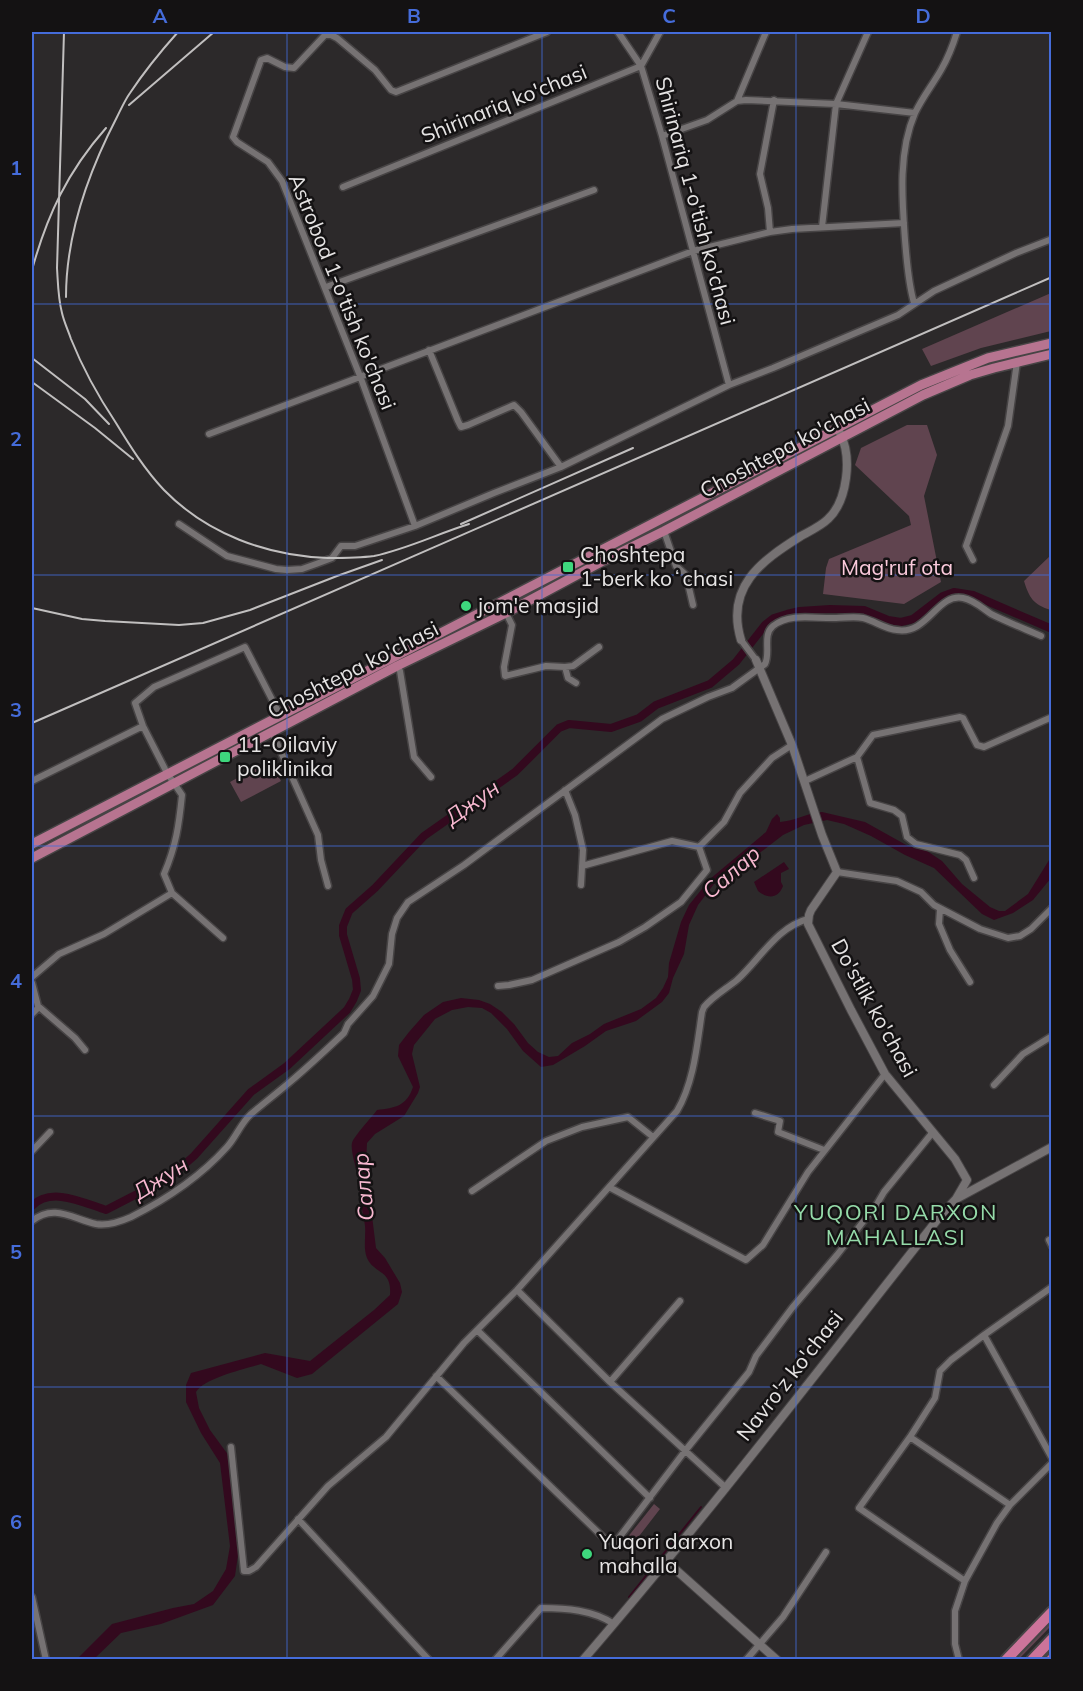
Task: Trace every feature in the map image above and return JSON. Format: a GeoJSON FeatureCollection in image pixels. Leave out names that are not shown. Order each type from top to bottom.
{"type":"FeatureCollection","features":[{"type":"Feature","properties":{"kind":"highway"},"geometry":{"type":"LineString","coordinates":[[1006,1659],[1052,1612]]}},
{"type":"Feature","properties":{"kind":"highway"},"geometry":{"type":"LineString","coordinates":[[1032,1659],[1052,1639]]}},
{"type":"Feature","properties":{"kind":"main road","name":"Choshtepa ko'chasi"},"geometry":{"type":"LineString","coordinates":[[32,858],[397,666],[506,613],[776,473],[921,385],[988,358],[1052,343]]}},
{"type":"Feature","properties":{"kind":"main road","name":"Choshtepa ko'chasi"},"geometry":{"type":"LineString","coordinates":[[32,844],[770,464],[970,375],[1052,354]]}},
{"type":"Feature","properties":{"kind":"main road"},"geometry":{"type":"LineString","coordinates":[[770,464],[776,473]]}},
{"type":"Feature","properties":{"kind":"street","name":"Astrobod 1-o'tish ko'chasi"},"geometry":{"type":"LineString","coordinates":[[415,526],[326,287],[282,180],[268,162],[234,140],[263,58],[285,67],[294,68],[325,35],[331,34],[375,70],[391,90],[398,92],[547,32]]}},
{"type":"Feature","properties":{"kind":"street","name":"Shirinariq 1-o'tish ko'chasi"},"geometry":{"type":"LineString","coordinates":[[618,32],[641,66],[729,385]]}},
{"type":"Feature","properties":{"kind":"street"},"geometry":{"type":"LineString","coordinates":[[641,66],[660,32]]}},
{"type":"Feature","properties":{"kind":"street"},"geometry":{"type":"LineString","coordinates":[[738,101],[766,32]]}},
{"type":"Feature","properties":{"kind":"street"},"geometry":{"type":"LineString","coordinates":[[822,227],[836,104],[868,32]]}},
{"type":"Feature","properties":{"kind":"street"},"geometry":{"type":"LineString","coordinates":[[914,303],[909,284],[904,223],[903,171],[909,132],[915,113],[942,69],[957,32]]}},
{"type":"Feature","properties":{"kind":"street","name":"Shirinariq ko'chasi"},"geometry":{"type":"LineString","coordinates":[[343,187],[641,66]]}},
{"type":"Feature","properties":{"kind":"street"},"geometry":{"type":"LineString","coordinates":[[770,232],[760,174],[774,100]]}},
{"type":"Feature","properties":{"kind":"street"},"geometry":{"type":"LineString","coordinates":[[662,136],[706,120],[738,101],[774,100],[836,104],[915,113]]}},
{"type":"Feature","properties":{"kind":"street"},"geometry":{"type":"LineString","coordinates":[[326,287],[594,190]]}},
{"type":"Feature","properties":{"kind":"street"},"geometry":{"type":"LineString","coordinates":[[209,434],[693,251],[770,232],[904,223]]}},
{"type":"Feature","properties":{"kind":"street"},"geometry":{"type":"LineString","coordinates":[[179,524],[227,556],[276,569],[302,568],[332,558],[340,546],[355,546],[415,526],[561,467],[729,385],[898,315],[934,291],[1016,252],[1052,239]]}},
{"type":"Feature","properties":{"kind":"street"},"geometry":{"type":"LineString","coordinates":[[429,350],[461,427],[514,405],[561,467]]}},
{"type":"Feature","properties":{"kind":"street"},"geometry":{"type":"LineString","coordinates":[[973,560],[966,546],[1008,426],[1017,362]]}},
{"type":"Feature","properties":{"kind":"street"},"geometry":{"type":"LineString","coordinates":[[837,872],[792,745],[758,664],[741,640],[737,628],[738,606],[749,577],[776,552],[828,519],[838,508],[844,493],[848,465],[841,433]]}},
{"type":"Feature","properties":{"kind":"street"},"geometry":{"type":"LineString","coordinates":[[664,531],[676,566],[686,575],[693,605]]}},
{"type":"Feature","properties":{"kind":"street"},"geometry":{"type":"LineString","coordinates":[[32,1221],[40,1215],[53,1213],[74,1215],[98,1224],[117,1222],[146,1209],[186,1185],[229,1145],[249,1116],[290,1083],[344,1033],[348,1024],[373,996],[389,964],[392,934],[397,918],[408,902],[464,865],[662,719],[732,688],[758,664],[765,664],[768,659],[769,631],[774,625],[806,617],[862,618],[887,628],[899,631],[909,630],[918,627],[947,600],[953,598],[971,600],[1005,621],[1041,636]]}},
{"type":"Feature","properties":{"kind":"street"},"geometry":{"type":"LineString","coordinates":[[506,613],[512,625],[504,667],[505,676],[546,666],[565,668],[573,666],[599,647]]}},
{"type":"Feature","properties":{"kind":"street"},"geometry":{"type":"LineString","coordinates":[[223,938],[172,893],[164,874],[178,834],[182,795],[167,773],[143,726],[135,703],[154,687],[245,647],[280,715]]}},
{"type":"Feature","properties":{"kind":"street"},"geometry":{"type":"LineString","coordinates":[[397,666],[400,670],[414,757],[432,777]]}},
{"type":"Feature","properties":{"kind":"street"},"geometry":{"type":"LineString","coordinates":[[565,668],[568,678],[576,683]]}},
{"type":"Feature","properties":{"kind":"street"},"geometry":{"type":"LineString","coordinates":[[805,781],[857,758],[873,735],[960,717],[963,718],[977,745],[984,747],[1052,717]]}},
{"type":"Feature","properties":{"kind":"street"},"geometry":{"type":"LineString","coordinates":[[32,781],[143,726]]}},
{"type":"Feature","properties":{"kind":"street"},"geometry":{"type":"LineString","coordinates":[[272,732],[318,835],[321,860],[328,886]]}},
{"type":"Feature","properties":{"kind":"street"},"geometry":{"type":"LineString","coordinates":[[699,847],[724,822],[740,793],[772,758],[792,745]]}},
{"type":"Feature","properties":{"kind":"street"},"geometry":{"type":"LineString","coordinates":[[857,758],[870,803],[894,810],[902,816],[905,834],[916,844],[960,855],[966,860],[974,878]]}},
{"type":"Feature","properties":{"kind":"street"},"geometry":{"type":"LineString","coordinates":[[565,790],[575,814],[583,850],[581,885]]}},
{"type":"Feature","properties":{"kind":"street"},"geometry":{"type":"LineString","coordinates":[[582,866],[672,841],[699,847]]}},
{"type":"Feature","properties":{"kind":"street"},"geometry":{"type":"LineString","coordinates":[[498,986],[532,980],[619,942],[645,927],[681,902],[707,870],[699,847]]}},
{"type":"Feature","properties":{"kind":"street"},"geometry":{"type":"LineString","coordinates":[[837,872],[897,881],[921,892],[940,909],[980,929],[1008,938],[1020,936],[1031,929],[1052,908]]}},
{"type":"Feature","properties":{"kind":"street"},"geometry":{"type":"LineString","coordinates":[[231,1447],[244,1571],[249,1571],[256,1567],[328,1486],[386,1437],[477,1330],[517,1290],[677,1111],[682,1103],[693,1069],[704,1007],[738,979],[774,939],[797,922],[808,919],[811,910],[837,872]]}},
{"type":"Feature","properties":{"kind":"street"},"geometry":{"type":"LineString","coordinates":[[32,977],[59,954],[104,934],[172,893]]}},
{"type":"Feature","properties":{"kind":"street"},"geometry":{"type":"LineString","coordinates":[[940,909],[939,924],[950,951],[970,982]]}},
{"type":"Feature","properties":{"kind":"street","name":"Do'stlik ko'chasi"},"geometry":{"type":"LineString","coordinates":[[808,919],[815,939],[885,1074],[955,1158],[975,1190]]}},
{"type":"Feature","properties":{"kind":"street"},"geometry":{"type":"LineString","coordinates":[[32,983],[39,1007],[75,1038],[85,1050]]}},
{"type":"Feature","properties":{"kind":"street"},"geometry":{"type":"LineString","coordinates":[[32,1014],[39,1007]]}},
{"type":"Feature","properties":{"kind":"street"},"geometry":{"type":"LineString","coordinates":[[994,1084],[1023,1054],[1052,1036]]}},
{"type":"Feature","properties":{"kind":"street"},"geometry":{"type":"LineString","coordinates":[[609,1187],[746,1260],[763,1245],[808,1172],[885,1074]]}},
{"type":"Feature","properties":{"kind":"street"},"geometry":{"type":"LineString","coordinates":[[755,1113],[780,1121],[778,1132],[824,1150]]}},
{"type":"Feature","properties":{"kind":"street"},"geometry":{"type":"LineString","coordinates":[[472,1191],[546,1141],[582,1126],[628,1117],[653,1137]]}},
{"type":"Feature","properties":{"kind":"street"},"geometry":{"type":"LineString","coordinates":[[32,1150],[50,1132]]}},
{"type":"Feature","properties":{"kind":"street"},"geometry":{"type":"LineString","coordinates":[[436,1377],[609,1542],[615,1543],[684,1451],[749,1372],[756,1356],[792,1308],[837,1255],[933,1132]]}},
{"type":"Feature","properties":{"kind":"street","name":"Navro'z ko'chasi"},"geometry":{"type":"LineString","coordinates":[[584,1659],[666,1561],[941,1215],[956,1199],[1052,1147]]}},
{"type":"Feature","properties":{"kind":"street"},"geometry":{"type":"LineString","coordinates":[[956,1199],[967,1180]]}},
{"type":"Feature","properties":{"kind":"street"},"geometry":{"type":"LineString","coordinates":[[965,1581],[860,1508],[935,1398],[940,1371],[984,1335],[1052,1287]]}},
{"type":"Feature","properties":{"kind":"street"},"geometry":{"type":"LineString","coordinates":[[517,1290],[610,1382],[725,1487]]}},
{"type":"Feature","properties":{"kind":"street"},"geometry":{"type":"LineString","coordinates":[[610,1382],[680,1301]]}},
{"type":"Feature","properties":{"kind":"street"},"geometry":{"type":"LineString","coordinates":[[477,1330],[650,1497]]}},
{"type":"Feature","properties":{"kind":"street"},"geometry":{"type":"LineString","coordinates":[[984,1335],[1052,1458]]}},
{"type":"Feature","properties":{"kind":"street"},"geometry":{"type":"LineString","coordinates":[[910,1437],[1010,1505]]}},
{"type":"Feature","properties":{"kind":"street"},"geometry":{"type":"LineString","coordinates":[[959,1659],[955,1644],[955,1611],[965,1581],[997,1523],[1010,1505],[1052,1463]]}},
{"type":"Feature","properties":{"kind":"street"},"geometry":{"type":"LineString","coordinates":[[298,1519],[429,1659]]}},
{"type":"Feature","properties":{"kind":"street"},"geometry":{"type":"LineString","coordinates":[[746,1659],[783,1617],[826,1552]]}},
{"type":"Feature","properties":{"kind":"street"},"geometry":{"type":"LineString","coordinates":[[666,1561],[777,1659]]}},
{"type":"Feature","properties":{"kind":"street"},"geometry":{"type":"LineString","coordinates":[[32,1597],[46,1659]]}},
{"type":"Feature","properties":{"kind":"street"},"geometry":{"type":"LineString","coordinates":[[495,1659],[541,1608],[588,1613],[603,1617],[614,1624]]}},
{"type":"Feature","properties":{"kind":"green space"},"geometry":{"type":"Polygon","coordinates":[[[1051,293],[1051,331],[981,348],[931,366],[922,349],[1051,293]]]}},
{"type":"Feature","properties":{"kind":"green space","name":"Mag'ruf ota"},"geometry":{"type":"Polygon","coordinates":[[[907,425],[927,425],[937,455],[924,496],[941,582],[904,604],[823,594],[829,559],[911,525],[909,516],[855,465],[861,448],[907,425]]]}},
{"type":"Feature","properties":{"kind":"green space"},"geometry":{"type":"Polygon","coordinates":[[[1051,555],[1051,610],[1040,606],[1033,600],[1024,581],[1051,555]]]}},
{"type":"Feature","properties":{"kind":"green space"},"geometry":{"type":"Polygon","coordinates":[[[270,760],[281,781],[241,802],[230,782],[270,760]]]}},
{"type":"Feature","properties":{"kind":"green space"},"geometry":{"type":"Polygon","coordinates":[[[654,1504],[660,1509],[633,1544],[627,1538],[654,1504]]]}},
{"type":"Feature","properties":{"kind":"green space"},"geometry":{"type":"Polygon","coordinates":[[[1051,1618],[1051,1626],[1019,1659],[1012,1660],[1051,1618]]]}},
{"type":"Feature","properties":{"kind":"water","name":"Салар"},"geometry":{"type":"Polygon","coordinates":[[[822,812],[865,822],[908,846],[927,851],[942,861],[962,884],[990,907],[999,911],[1005,911],[1028,894],[1051,857],[1051,878],[1033,900],[1013,913],[994,920],[982,914],[934,868],[871,836],[844,824],[827,820],[804,825],[783,835],[744,865],[714,884],[698,905],[689,925],[684,954],[669,993],[662,1002],[636,1021],[606,1031],[553,1065],[541,1067],[523,1051],[507,1029],[491,1013],[482,1008],[468,1007],[452,1010],[435,1019],[414,1045],[412,1054],[420,1087],[418,1093],[404,1116],[375,1134],[367,1143],[366,1164],[376,1248],[400,1283],[402,1292],[398,1304],[312,1374],[297,1378],[261,1364],[207,1382],[200,1387],[196,1392],[199,1408],[210,1430],[229,1456],[239,1548],[235,1576],[213,1605],[161,1624],[121,1633],[94,1659],[76,1660],[112,1624],[194,1604],[213,1591],[226,1569],[230,1546],[220,1463],[201,1433],[186,1402],[186,1385],[191,1373],[265,1353],[310,1361],[390,1295],[386,1276],[370,1263],[366,1254],[360,1184],[352,1143],[377,1110],[400,1105],[410,1093],[413,1087],[398,1056],[399,1045],[409,1032],[424,1015],[443,1002],[461,998],[479,1000],[502,1012],[538,1052],[549,1057],[558,1056],[572,1043],[604,1024],[641,1009],[656,998],[668,977],[669,963],[681,922],[689,905],[710,879],[766,832],[777,814],[780,822],[822,812]]]}},
{"type":"Feature","properties":{"kind":"water"},"geometry":{"type":"Polygon","coordinates":[[[784,862],[789,869],[781,873],[783,886],[781,890],[772,896],[758,891],[754,882],[784,862]]]}},
{"type":"Feature","properties":{"kind":"waterway","name":"Джун"},"geometry":{"type":"LineString","coordinates":[[32,1206],[48,1197],[58,1197],[78,1200],[106,1210],[170,1177],[194,1156],[251,1092],[287,1066],[347,1010],[357,990],[343,935],[343,926],[349,911],[375,888],[424,836],[515,772],[559,728],[569,724],[611,728],[639,718],[656,705],[710,684],[736,662],[765,625],[774,618],[800,611],[864,610],[888,620],[901,622],[913,619],[943,596],[954,592],[973,595],[1052,629]]}},
{"type":"Feature","properties":{"kind":"waterway"},"geometry":{"type":"LineString","coordinates":[[629,1597],[701,1507]]}},
{"type":"Feature","properties":{"kind":"railway"},"geometry":{"type":"LineString","coordinates":[[64,32],[57,268],[61,307],[71,339],[91,382],[150,474],[164,490],[199,519],[239,540],[283,553],[334,558],[374,556],[469,524]]}},
{"type":"Feature","properties":{"kind":"railway"},"geometry":{"type":"LineString","coordinates":[[66,297],[70,250],[75,227],[97,159],[128,96],[178,32]]}},
{"type":"Feature","properties":{"kind":"railway"},"geometry":{"type":"LineString","coordinates":[[129,105],[214,32]]}},
{"type":"Feature","properties":{"kind":"railway"},"geometry":{"type":"LineString","coordinates":[[32,270],[60,194],[106,128]]}},
{"type":"Feature","properties":{"kind":"railway"},"geometry":{"type":"LineString","coordinates":[[32,723],[1052,277]]}},
{"type":"Feature","properties":{"kind":"railway"},"geometry":{"type":"LineString","coordinates":[[32,358],[85,399],[109,424]]}},
{"type":"Feature","properties":{"kind":"railway"},"geometry":{"type":"LineString","coordinates":[[32,382],[133,459]]}},
{"type":"Feature","properties":{"kind":"railway"},"geometry":{"type":"LineString","coordinates":[[461,524],[633,448]]}},
{"type":"Feature","properties":{"kind":"railway"},"geometry":{"type":"LineString","coordinates":[[32,608],[82,619],[179,625],[203,623],[250,610],[382,560]]}},
{"type":"Feature","properties":{"kind":"place","name":"Choshtepa 1-berk koʻchasi"},"geometry":{"type":"Point","coordinates":[568,567]}},
{"type":"Feature","properties":{"kind":"place","name":"jom'e masjid"},"geometry":{"type":"Point","coordinates":[466,606]}},
{"type":"Feature","properties":{"kind":"place","name":"11-Oilaviy poliklinika"},"geometry":{"type":"Point","coordinates":[225,757]}},
{"type":"Feature","properties":{"kind":"place","name":"Yuqori darxon mahalla"},"geometry":{"type":"Point","coordinates":[587,1554]}},
{"type":"Feature","properties":{"kind":"district","name":"YUQORI DARXON MAHALLASI"},"geometry":{"type":"Point","coordinates":[896,1224]}}]}
